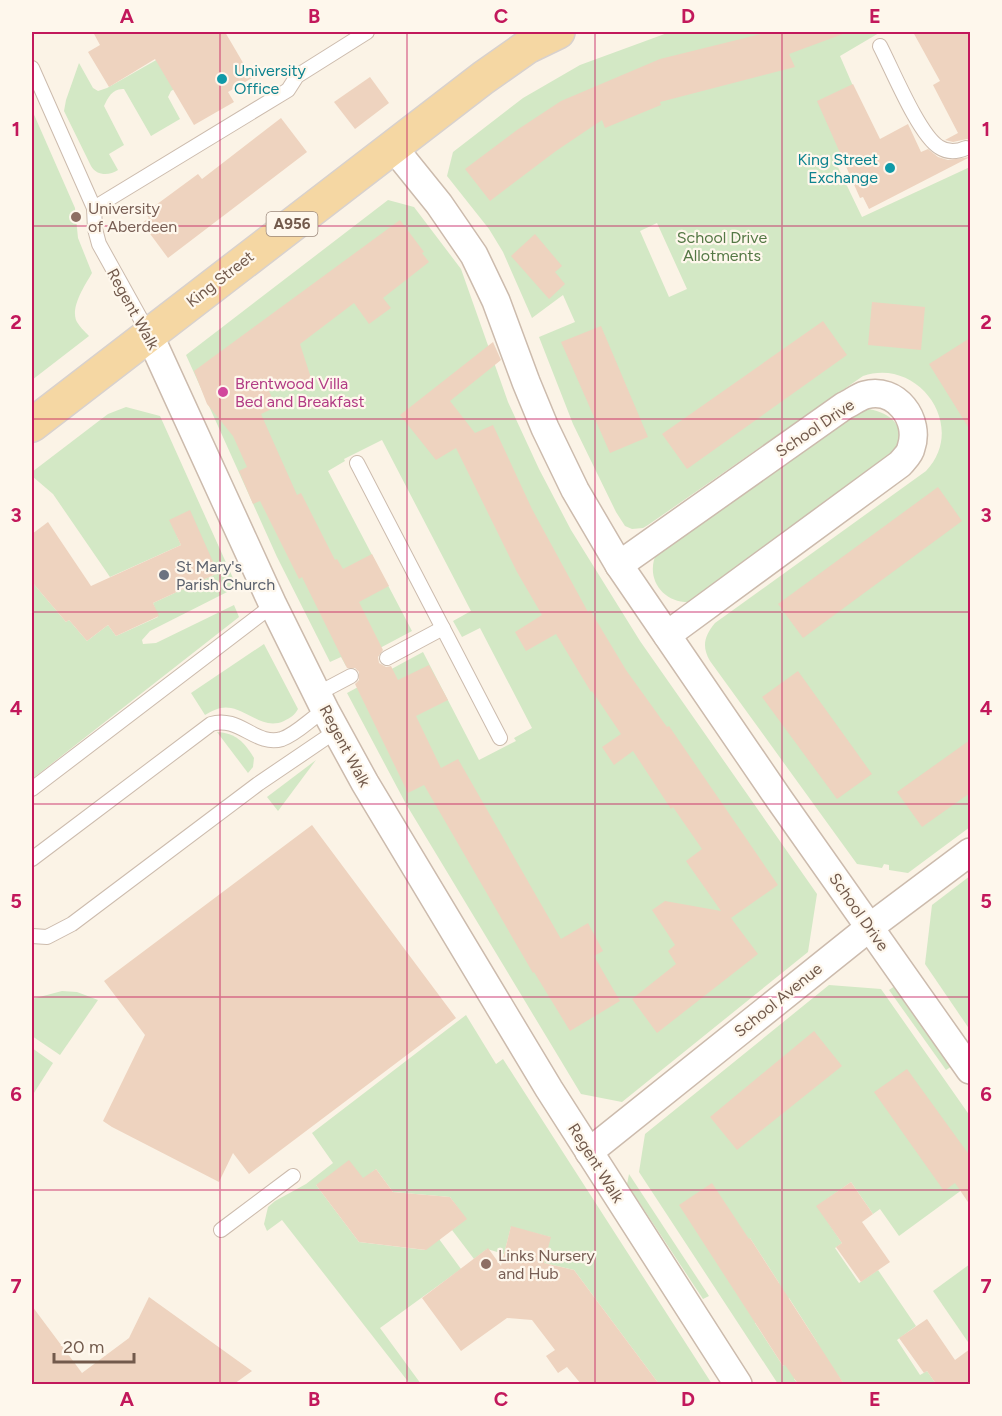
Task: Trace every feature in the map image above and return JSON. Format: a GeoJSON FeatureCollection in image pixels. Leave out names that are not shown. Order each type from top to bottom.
{"type":"FeatureCollection","features":[{"type":"Feature","properties":{"kind":"main road","name":"King Street"},"geometry":{"type":"LineString","coordinates":[[32,426],[483,78],[524,43],[558,32]]}},
{"type":"Feature","properties":{"kind":"street","name":"School Drive"},"geometry":{"type":"LineString","coordinates":[[393,147],[439,204],[474,255],[496,301],[545,428],[575,489],[619,565],[970,1070]]}},
{"type":"Feature","properties":{"kind":"street","name":"Regent Walk"},"geometry":{"type":"LineString","coordinates":[[149,334],[273,605],[326,711],[411,862],[589,1152],[738,1384]]}},
{"type":"Feature","properties":{"kind":"street","name":"School Drive"},"geometry":{"type":"LineString","coordinates":[[619,565],[844,406],[866,394],[889,395],[906,410],[914,430],[911,450],[900,464],[666,635]]}},
{"type":"Feature","properties":{"kind":"street","name":"School Avenue"},"geometry":{"type":"LineString","coordinates":[[589,1152],[870,927],[970,852]]}},
{"type":"Feature","properties":{"kind":"lane"},"geometry":{"type":"LineString","coordinates":[[94,208],[288,90],[297,76],[367,32]]}},
{"type":"Feature","properties":{"kind":"lane"},"geometry":{"type":"LineString","coordinates":[[880,46],[930,140],[945,150],[953,152],[966,148]]}},
{"type":"Feature","properties":{"kind":"lane","name":"Regent Walk"},"geometry":{"type":"LineString","coordinates":[[32,68],[94,208],[95,229],[99,244],[149,334]]}},
{"type":"Feature","properties":{"kind":"lane"},"geometry":{"type":"LineString","coordinates":[[357,463],[500,738]]}},
{"type":"Feature","properties":{"kind":"lane"},"geometry":{"type":"LineString","coordinates":[[32,789],[273,605]]}},
{"type":"Feature","properties":{"kind":"lane"},"geometry":{"type":"LineString","coordinates":[[387,658],[443,628]]}},
{"type":"Feature","properties":{"kind":"lane"},"geometry":{"type":"LineString","coordinates":[[32,936],[47,937],[72,924],[258,784],[326,711],[351,676]]}},
{"type":"Feature","properties":{"kind":"lane"},"geometry":{"type":"LineString","coordinates":[[32,859],[211,724],[221,721],[240,726],[256,736],[274,741],[285,738],[326,711]]}},
{"type":"Feature","properties":{"kind":"lane"},"geometry":{"type":"LineString","coordinates":[[221,1230],[293,1176]]}},
{"type":"Feature","properties":{"kind":"green space"},"geometry":{"type":"Polygon","coordinates":[[[153,32],[163,32],[186,71],[187,82],[171,91],[168,97],[180,119],[151,136],[124,89],[114,92],[104,106],[124,145],[109,154],[118,170],[107,174],[96,172],[64,111],[79,63],[93,88],[98,91],[107,88],[165,55],[153,32]]]}},
{"type":"Feature","properties":{"kind":"green space","name":"School Drive Allotments"},"geometry":{"type":"Polygon","coordinates":[[[670,32],[834,32],[836,35],[847,32],[878,32],[840,56],[879,146],[837,165],[862,217],[970,167],[970,827],[908,873],[889,870],[889,865],[884,864],[882,868],[857,864],[710,661],[705,641],[715,623],[926,471],[938,454],[942,435],[939,417],[931,400],[919,386],[902,377],[884,373],[863,376],[648,525],[632,529],[625,526],[573,424],[539,337],[575,322],[563,295],[532,318],[503,252],[489,229],[447,176],[453,152],[523,98],[580,65],[670,32]],[[657,223],[640,231],[669,297],[687,289],[657,223]]]}},
{"type":"Feature","properties":{"kind":"green space"},"geometry":{"type":"Polygon","coordinates":[[[32,110],[75,208],[78,238],[92,273],[75,308],[78,324],[89,336],[32,380],[32,110]]]}},
{"type":"Feature","properties":{"kind":"green space"},"geometry":{"type":"Polygon","coordinates":[[[388,200],[414,207],[461,269],[508,402],[571,530],[640,641],[817,894],[808,952],[622,1102],[581,1094],[406,804],[347,693],[423,652],[479,760],[516,741],[514,738],[532,728],[480,628],[462,637],[453,621],[471,611],[382,440],[344,459],[345,461],[328,471],[412,631],[346,666],[341,657],[330,662],[277,557],[186,355],[388,200]]]}},
{"type":"Feature","properties":{"kind":"green space"},"geometry":{"type":"Polygon","coordinates":[[[126,407],[160,416],[237,587],[150,631],[142,640],[143,644],[156,643],[234,605],[239,617],[32,779],[32,582],[66,622],[69,620],[87,641],[108,625],[116,636],[158,617],[153,603],[218,573],[170,520],[181,545],[110,577],[53,494],[32,476],[32,472],[108,414],[126,407]]]}},
{"type":"Feature","properties":{"kind":"green space"},"geometry":{"type":"Polygon","coordinates":[[[862,408],[889,417],[898,428],[900,436],[894,456],[691,602],[672,599],[659,588],[653,571],[657,552],[862,408]]]}},
{"type":"Feature","properties":{"kind":"green space"},"geometry":{"type":"Polygon","coordinates":[[[264,644],[298,709],[295,713],[277,723],[263,722],[238,710],[227,708],[205,715],[191,693],[264,644]]]}},
{"type":"Feature","properties":{"kind":"green space"},"geometry":{"type":"Polygon","coordinates":[[[217,732],[234,736],[247,747],[254,758],[253,767],[248,773],[217,732]]]}},
{"type":"Feature","properties":{"kind":"green space"},"geometry":{"type":"Polygon","coordinates":[[[316,760],[278,811],[267,797],[316,760]]]}},
{"type":"Feature","properties":{"kind":"green space"},"geometry":{"type":"Polygon","coordinates":[[[970,876],[970,1030],[925,964],[932,905],[970,876]]]}},
{"type":"Feature","properties":{"kind":"green space"},"geometry":{"type":"Polygon","coordinates":[[[829,985],[881,989],[970,1116],[970,1184],[899,1236],[880,1209],[873,1214],[851,1182],[817,1206],[842,1243],[835,1248],[859,1283],[878,1270],[916,1326],[897,1340],[920,1375],[927,1371],[936,1384],[844,1384],[825,1357],[794,1379],[798,1384],[778,1384],[639,1172],[645,1134],[829,985]],[[750,1238],[745,1304],[779,1283],[750,1238]],[[789,1298],[755,1323],[783,1366],[817,1342],[789,1298]]]}},
{"type":"Feature","properties":{"kind":"green space"},"geometry":{"type":"Polygon","coordinates":[[[895,986],[952,1066],[946,1070],[889,990],[895,986]]]}},
{"type":"Feature","properties":{"kind":"green space"},"geometry":{"type":"Polygon","coordinates":[[[62,991],[77,992],[98,1000],[60,1055],[32,1036],[32,999],[62,991]]]}},
{"type":"Feature","properties":{"kind":"green space"},"geometry":{"type":"Polygon","coordinates":[[[466,1015],[496,1064],[503,1059],[712,1384],[659,1384],[574,1270],[544,1263],[550,1237],[511,1227],[504,1254],[487,1249],[474,1259],[452,1230],[466,1219],[450,1197],[393,1192],[376,1169],[363,1179],[316,1185],[359,1242],[425,1250],[439,1239],[461,1269],[380,1328],[421,1384],[410,1384],[282,1220],[267,1231],[264,1224],[268,1207],[306,1184],[333,1163],[312,1133],[466,1015]]]}},
{"type":"Feature","properties":{"kind":"green space"},"geometry":{"type":"Polygon","coordinates":[[[32,1048],[53,1063],[32,1096],[32,1048]]]}},
{"type":"Feature","properties":{"kind":"green space"},"geometry":{"type":"Polygon","coordinates":[[[629,1174],[709,1296],[703,1299],[627,1184],[629,1174]]]}},
{"type":"Feature","properties":{"kind":"green space"},"geometry":{"type":"Polygon","coordinates":[[[970,1264],[970,1345],[933,1291],[970,1264]]]}},
{"type":"Feature","properties":{"kind":"building"},"geometry":{"type":"Polygon","coordinates":[[[93,32],[225,32],[252,78],[228,92],[234,102],[194,125],[155,59],[109,87],[88,52],[100,45],[93,32]]]}},
{"type":"Feature","properties":{"kind":"building"},"geometry":{"type":"Polygon","coordinates":[[[769,32],[842,32],[843,34],[789,54],[795,67],[660,102],[661,105],[605,128],[602,120],[556,151],[490,201],[465,169],[561,101],[660,59],[769,32]]]}},
{"type":"Feature","properties":{"kind":"building"},"geometry":{"type":"Polygon","coordinates":[[[913,32],[970,32],[970,140],[953,142],[945,140],[958,133],[933,85],[940,81],[913,32]]]}},
{"type":"Feature","properties":{"kind":"building"},"geometry":{"type":"Polygon","coordinates":[[[370,77],[389,103],[355,129],[334,102],[370,77]]]}},
{"type":"Feature","properties":{"kind":"building"},"geometry":{"type":"Polygon","coordinates":[[[853,84],[880,139],[908,124],[921,152],[928,149],[938,157],[948,160],[970,157],[869,209],[863,197],[860,198],[817,101],[853,84]]]}},
{"type":"Feature","properties":{"kind":"building"},"geometry":{"type":"Polygon","coordinates":[[[281,118],[307,152],[168,258],[142,223],[149,218],[145,213],[198,174],[202,179],[281,118]]]}},
{"type":"Feature","properties":{"kind":"building"},"geometry":{"type":"Polygon","coordinates":[[[400,220],[429,262],[383,298],[391,308],[369,324],[354,303],[300,344],[312,381],[269,391],[276,407],[261,414],[297,495],[301,493],[335,560],[337,559],[343,569],[372,554],[389,586],[359,602],[383,650],[378,657],[379,663],[386,667],[391,666],[398,680],[429,665],[448,700],[416,716],[441,768],[458,759],[561,939],[588,923],[603,951],[594,956],[620,1001],[570,1031],[533,973],[424,785],[408,793],[355,684],[359,680],[359,672],[355,668],[347,668],[302,577],[299,579],[260,501],[253,504],[239,471],[247,467],[233,436],[207,404],[194,371],[400,220]]]}},
{"type":"Feature","properties":{"kind":"building"},"geometry":{"type":"Polygon","coordinates":[[[535,234],[562,266],[555,272],[565,284],[549,299],[511,256],[535,234]]]}},
{"type":"Feature","properties":{"kind":"building"},"geometry":{"type":"Polygon","coordinates":[[[872,302],[925,307],[921,350],[868,345],[872,302]]]}},
{"type":"Feature","properties":{"kind":"building"},"geometry":{"type":"Polygon","coordinates":[[[823,321],[847,355],[687,469],[662,434],[823,321]]]}},
{"type":"Feature","properties":{"kind":"building"},"geometry":{"type":"Polygon","coordinates":[[[601,326],[648,437],[610,453],[561,342],[601,326]]]}},
{"type":"Feature","properties":{"kind":"building"},"geometry":{"type":"Polygon","coordinates":[[[970,338],[970,430],[929,364],[970,338]]]}},
{"type":"Feature","properties":{"kind":"building"},"geometry":{"type":"Polygon","coordinates":[[[493,342],[501,360],[450,401],[475,433],[493,425],[532,509],[588,612],[590,610],[626,670],[667,727],[669,726],[778,885],[731,918],[758,954],[657,1033],[632,999],[676,964],[668,951],[675,945],[652,910],[665,901],[721,911],[686,861],[702,849],[673,807],[671,809],[633,751],[614,765],[602,747],[621,734],[591,692],[556,634],[526,651],[515,632],[542,615],[517,572],[456,448],[436,460],[400,415],[493,342]]]}},
{"type":"Feature","properties":{"kind":"building"},"geometry":{"type":"Polygon","coordinates":[[[938,487],[962,521],[803,638],[778,604],[938,487]]]}},
{"type":"Feature","properties":{"kind":"building","name":"St Mary's Parish Church"},"geometry":{"type":"Polygon","coordinates":[[[190,510],[218,573],[153,603],[159,616],[116,636],[108,625],[87,641],[69,620],[66,622],[32,582],[32,534],[48,522],[91,586],[181,545],[169,520],[190,510]]]}},
{"type":"Feature","properties":{"kind":"building"},"geometry":{"type":"Polygon","coordinates":[[[798,671],[872,774],[837,799],[762,697],[798,671]]]}},
{"type":"Feature","properties":{"kind":"building"},"geometry":{"type":"Polygon","coordinates":[[[970,740],[970,793],[922,827],[897,792],[970,740]]]}},
{"type":"Feature","properties":{"kind":"building"},"geometry":{"type":"Polygon","coordinates":[[[312,825],[456,1018],[249,1174],[233,1153],[219,1182],[103,1121],[145,1035],[104,981],[312,825]]]}},
{"type":"Feature","properties":{"kind":"building"},"geometry":{"type":"Polygon","coordinates":[[[814,1031],[842,1066],[737,1150],[710,1117],[814,1031]]]}},
{"type":"Feature","properties":{"kind":"building"},"geometry":{"type":"Polygon","coordinates":[[[907,1069],[970,1156],[970,1205],[955,1183],[944,1191],[874,1092],[907,1069]]]}},
{"type":"Feature","properties":{"kind":"building"},"geometry":{"type":"Polygon","coordinates":[[[349,1160],[363,1178],[376,1169],[393,1192],[450,1197],[467,1219],[426,1250],[359,1242],[316,1185],[349,1160]]]}},
{"type":"Feature","properties":{"kind":"building"},"geometry":{"type":"Polygon","coordinates":[[[851,1182],[873,1214],[862,1222],[890,1262],[861,1282],[836,1247],[842,1243],[816,1206],[851,1182]]]}},
{"type":"Feature","properties":{"kind":"building"},"geometry":{"type":"Polygon","coordinates":[[[712,1183],[844,1384],[798,1384],[785,1365],[783,1366],[679,1205],[712,1183]]]}},
{"type":"Feature","properties":{"kind":"building"},"geometry":{"type":"Polygon","coordinates":[[[511,1226],[551,1237],[544,1263],[574,1270],[659,1384],[581,1384],[567,1367],[558,1373],[546,1356],[555,1350],[532,1320],[507,1318],[461,1351],[422,1298],[488,1248],[501,1266],[511,1226]]]}},
{"type":"Feature","properties":{"kind":"building"},"geometry":{"type":"Polygon","coordinates":[[[149,1297],[252,1371],[234,1384],[32,1384],[32,1306],[82,1373],[129,1338],[149,1297]]]}},
{"type":"Feature","properties":{"kind":"building"},"geometry":{"type":"Polygon","coordinates":[[[927,1319],[955,1360],[970,1349],[970,1384],[936,1384],[927,1371],[924,1373],[899,1338],[927,1319]]]}},
{"type":"Feature","properties":{"kind":"place","name":"University Office"},"geometry":{"type":"Point","coordinates":[222,79]}},
{"type":"Feature","properties":{"kind":"place","name":"King Street Exchange"},"geometry":{"type":"Point","coordinates":[890,168]}},
{"type":"Feature","properties":{"kind":"place","name":"University of Aberdeen"},"geometry":{"type":"Point","coordinates":[76,217]}},
{"type":"Feature","properties":{"kind":"place","name":"Brentwood Villa Bed and Breakfast"},"geometry":{"type":"Point","coordinates":[223,392]}},
{"type":"Feature","properties":{"kind":"place","name":"St Mary's Parish Church"},"geometry":{"type":"Point","coordinates":[164,575]}},
{"type":"Feature","properties":{"kind":"place","name":"Links Nursery and Hub"},"geometry":{"type":"Point","coordinates":[486,1264]}}]}
